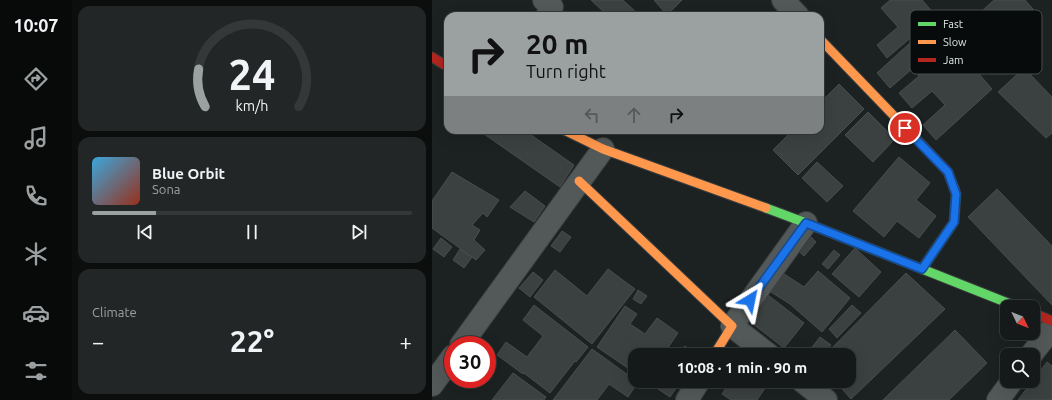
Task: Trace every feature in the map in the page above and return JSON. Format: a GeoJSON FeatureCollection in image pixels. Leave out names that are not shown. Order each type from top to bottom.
{"type":"FeatureCollection","features":[{"type":"Feature","properties":{"kind":"street"},"geometry":{"type":"LineString","coordinates":[[783,0],[794,12]]}},
{"type":"Feature","properties":{"kind":"street"},"geometry":{"type":"LineString","coordinates":[[824,43],[948,172],[956,194],[954,222],[922,269]]}},
{"type":"Feature","properties":{"kind":"street"},"geometry":{"type":"LineString","coordinates":[[432,57],[444,64]]}},
{"type":"Feature","properties":{"kind":"street"},"geometry":{"type":"LineString","coordinates":[[572,134],[603,149],[806,223],[1000,300]]}},
{"type":"Feature","properties":{"kind":"street"},"geometry":{"type":"LineString","coordinates":[[467,336],[603,149]]}},
{"type":"Feature","properties":{"kind":"street"},"geometry":{"type":"LineString","coordinates":[[579,181],[732,326],[760,348]]}},
{"type":"Feature","properties":{"kind":"street"},"geometry":{"type":"LineString","coordinates":[[718,348],[732,326],[806,223]]}},
{"type":"Feature","properties":{"kind":"street"},"geometry":{"type":"LineString","coordinates":[[1040,316],[1052,321]]}},
{"type":"Feature","properties":{"kind":"street"},"geometry":{"type":"LineString","coordinates":[[1037,348],[1052,328]]}},
{"type":"Feature","properties":{"kind":"street"},"geometry":{"type":"LineString","coordinates":[[432,385],[444,368]]}},
{"type":"Feature","properties":{"kind":"street"},"geometry":{"type":"LineString","coordinates":[[687,400],[694,388]]}},
{"type":"Feature","properties":{"kind":"street"},"geometry":{"type":"LineString","coordinates":[[811,388],[826,400]]}},
{"type":"Feature","properties":{"kind":"street"},"geometry":{"type":"LineString","coordinates":[[998,400],[1007,388]]}},
{"type":"Feature","properties":{"kind":"building"},"geometry":{"type":"Polygon","coordinates":[[[591,0],[623,0],[636,12],[604,12],[591,0]]]}},
{"type":"Feature","properties":{"kind":"building"},"geometry":{"type":"Polygon","coordinates":[[[654,0],[682,0],[670,12],[664,12],[654,0]]]}},
{"type":"Feature","properties":{"kind":"building"},"geometry":{"type":"Polygon","coordinates":[[[890,0],[922,0],[931,10],[910,10],[910,38],[887,58],[877,45],[898,27],[881,8],[890,0]]]}},
{"type":"Feature","properties":{"kind":"building"},"geometry":{"type":"Polygon","coordinates":[[[994,0],[1025,0],[1034,10],[983,10],[994,0]]]}},
{"type":"Feature","properties":{"kind":"building"},"geometry":{"type":"Polygon","coordinates":[[[910,43],[910,71],[890,88],[877,73],[910,43]]]}},
{"type":"Feature","properties":{"kind":"building"},"geometry":{"type":"Polygon","coordinates":[[[918,74],[979,74],[992,89],[936,140],[923,125],[945,105],[932,91],[912,108],[899,93],[919,76],[918,74]]]}},
{"type":"Feature","properties":{"kind":"building"},"geometry":{"type":"Polygon","coordinates":[[[1018,74],[1030,74],[1052,97],[1052,133],[1046,138],[998,92],[1018,74]]]}},
{"type":"Feature","properties":{"kind":"building"},"geometry":{"type":"Polygon","coordinates":[[[839,84],[864,109],[798,175],[773,150],[789,134],[824,134],[824,99],[839,84]]]}},
{"type":"Feature","properties":{"kind":"building"},"geometry":{"type":"Polygon","coordinates":[[[868,112],[895,139],[873,162],[845,135],[868,112]]]}},
{"type":"Feature","properties":{"kind":"building"},"geometry":{"type":"Polygon","coordinates":[[[484,134],[530,134],[574,165],[560,187],[484,134]]]}},
{"type":"Feature","properties":{"kind":"building"},"geometry":{"type":"Polygon","coordinates":[[[899,157],[930,183],[916,200],[936,216],[919,238],[897,221],[884,237],[853,211],[899,157]]]}},
{"type":"Feature","properties":{"kind":"building"},"geometry":{"type":"Polygon","coordinates":[[[817,162],[843,186],[827,202],[802,178],[817,162]]]}},
{"type":"Feature","properties":{"kind":"building"},"geometry":{"type":"Polygon","coordinates":[[[452,172],[499,200],[487,217],[483,213],[472,225],[480,230],[474,240],[485,250],[476,260],[432,228],[432,201],[452,172]]]}},
{"type":"Feature","properties":{"kind":"building"},"geometry":{"type":"Polygon","coordinates":[[[997,189],[1052,246],[1052,305],[968,217],[997,189]]]}},
{"type":"Feature","properties":{"kind":"building"},"geometry":{"type":"Polygon","coordinates":[[[525,191],[545,206],[534,222],[510,207],[525,191]]]}},
{"type":"Feature","properties":{"kind":"building"},"geometry":{"type":"Polygon","coordinates":[[[562,231],[571,237],[560,252],[551,246],[562,231]]]}},
{"type":"Feature","properties":{"kind":"building"},"geometry":{"type":"Polygon","coordinates":[[[807,233],[816,242],[804,256],[794,247],[807,233]]]}},
{"type":"Feature","properties":{"kind":"building"},"geometry":{"type":"Polygon","coordinates":[[[441,238],[452,247],[444,257],[433,249],[441,238]]]}},
{"type":"Feature","properties":{"kind":"building"},"geometry":{"type":"Polygon","coordinates":[[[855,248],[881,272],[859,297],[832,274],[855,248]]]}},
{"type":"Feature","properties":{"kind":"building"},"geometry":{"type":"Polygon","coordinates":[[[460,249],[472,257],[464,268],[453,260],[460,249]]]}},
{"type":"Feature","properties":{"kind":"building"},"geometry":{"type":"Polygon","coordinates":[[[834,250],[840,255],[828,269],[822,264],[834,250]]]}},
{"type":"Feature","properties":{"kind":"building"},"geometry":{"type":"Polygon","coordinates":[[[608,269],[635,289],[592,344],[534,297],[555,270],[587,296],[608,269]]]}},
{"type":"Feature","properties":{"kind":"building"},"geometry":{"type":"Polygon","coordinates":[[[818,271],[850,298],[822,332],[790,304],[771,292],[784,274],[804,287],[818,271]]]}},
{"type":"Feature","properties":{"kind":"building"},"geometry":{"type":"Polygon","coordinates":[[[533,272],[543,280],[530,297],[519,288],[533,272]]]}},
{"type":"Feature","properties":{"kind":"building"},"geometry":{"type":"Polygon","coordinates":[[[906,273],[945,309],[851,399],[841,388],[856,388],[856,348],[832,348],[906,273]]]}},
{"type":"Feature","properties":{"kind":"building"},"geometry":{"type":"Polygon","coordinates":[[[638,290],[647,296],[641,304],[633,299],[638,290]]]}},
{"type":"Feature","properties":{"kind":"building"},"geometry":{"type":"Polygon","coordinates":[[[768,295],[804,323],[784,348],[748,320],[768,295]]]}},
{"type":"Feature","properties":{"kind":"building"},"geometry":{"type":"Polygon","coordinates":[[[534,305],[588,347],[550,393],[497,355],[506,342],[527,357],[543,336],[523,320],[534,305]]]}},
{"type":"Feature","properties":{"kind":"building"},"geometry":{"type":"Polygon","coordinates":[[[852,305],[861,313],[837,338],[829,329],[852,305]]]}},
{"type":"Feature","properties":{"kind":"building"},"geometry":{"type":"Polygon","coordinates":[[[625,306],[637,314],[630,324],[645,334],[657,318],[678,333],[668,348],[628,348],[628,368],[597,347],[625,306]]]}},
{"type":"Feature","properties":{"kind":"building"},"geometry":{"type":"Polygon","coordinates":[[[955,330],[987,363],[949,400],[883,400],[955,330]]]}},
{"type":"Feature","properties":{"kind":"building"},"geometry":{"type":"Polygon","coordinates":[[[820,337],[831,345],[829,348],[811,348],[820,337]]]}},
{"type":"Feature","properties":{"kind":"building"},"geometry":{"type":"Polygon","coordinates":[[[592,349],[628,375],[628,388],[634,388],[628,397],[609,384],[597,400],[553,400],[592,349]]]}},
{"type":"Feature","properties":{"kind":"building"},"geometry":{"type":"Polygon","coordinates":[[[1047,362],[1052,366],[1052,400],[1018,400],[1027,388],[1040,388],[1040,371],[1047,362]]]}},
{"type":"Feature","properties":{"kind":"building"},"geometry":{"type":"Polygon","coordinates":[[[513,373],[546,397],[544,400],[492,400],[513,373]]]}},
{"type":"Feature","properties":{"kind":"building"},"geometry":{"type":"Polygon","coordinates":[[[656,388],[676,388],[670,397],[656,388]]]}},
{"type":"Feature","properties":{"kind":"building"},"geometry":{"type":"Polygon","coordinates":[[[726,388],[765,388],[757,400],[731,400],[722,394],[726,388]]]}},
{"type":"Feature","properties":{"kind":"traffic: fast"},"geometry":{"type":"LineString","coordinates":[[922,269],[954,222],[956,194],[954,188]]}},
{"type":"Feature","properties":{"kind":"traffic: fast"},"geometry":{"type":"LineString","coordinates":[[766,208],[1000,300]]}},
{"type":"Feature","properties":{"kind":"traffic: slow"},"geometry":{"type":"LineString","coordinates":[[824,43],[948,172],[954,188]]}},
{"type":"Feature","properties":{"kind":"traffic: slow"},"geometry":{"type":"LineString","coordinates":[[572,134],[603,149],[766,208]]}},
{"type":"Feature","properties":{"kind":"traffic: slow"},"geometry":{"type":"LineString","coordinates":[[579,181],[732,326],[718,348]]}},
{"type":"Feature","properties":{"kind":"traffic: jam"},"geometry":{"type":"LineString","coordinates":[[432,57],[444,64]]}},
{"type":"Feature","properties":{"kind":"traffic: jam"},"geometry":{"type":"LineString","coordinates":[[1040,316],[1052,321]]}},
{"type":"Feature","properties":{"kind":"route"},"geometry":{"type":"LineString","coordinates":[[750,300],[806,223],[922,269],[954,222],[956,194],[948,172],[905,128]]}}]}
